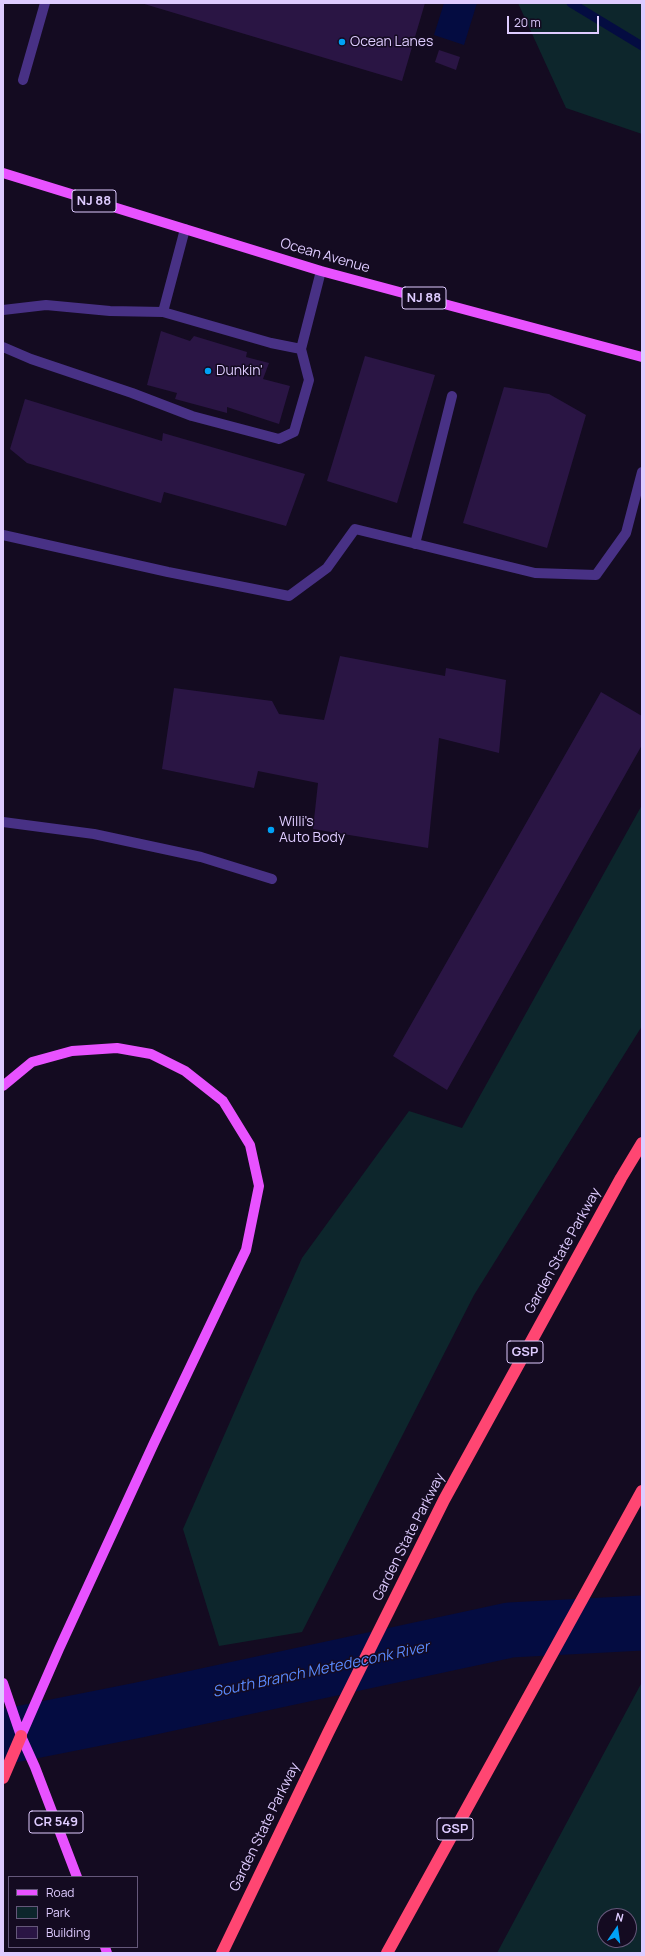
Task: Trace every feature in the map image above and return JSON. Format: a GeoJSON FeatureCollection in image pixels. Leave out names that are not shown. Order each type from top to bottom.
{"type":"FeatureCollection","features":[{"type":"Feature","properties":{"kind":"highway","name":"Garden State Parkway"},"geometry":{"type":"LineString","coordinates":[[222,1953],[328,1733],[444,1500],[617,1184],[642,1143]]}},
{"type":"Feature","properties":{"kind":"highway","name":"GSP"},"geometry":{"type":"LineString","coordinates":[[387,1953],[642,1491]]}},
{"type":"Feature","properties":{"kind":"highway"},"geometry":{"type":"LineString","coordinates":[[3,1777],[21,1736]]}},
{"type":"Feature","properties":{"kind":"main road","name":"Ocean Avenue"},"geometry":{"type":"LineString","coordinates":[[3,173],[322,271],[642,357]]}},
{"type":"Feature","properties":{"kind":"main road"},"geometry":{"type":"LineString","coordinates":[[3,1086],[32,1062],[72,1052],[117,1048],[151,1054],[185,1071],[223,1101],[250,1145],[259,1186],[246,1250],[154,1443],[59,1649],[21,1736]]}},
{"type":"Feature","properties":{"kind":"main road","name":"CR 549"},"geometry":{"type":"LineString","coordinates":[[3,1682],[21,1736],[35,1767],[78,1876]]}},
{"type":"Feature","properties":{"kind":"lane"},"geometry":{"type":"LineString","coordinates":[[23,80],[45,3]]}},
{"type":"Feature","properties":{"kind":"lane"},"geometry":{"type":"LineString","coordinates":[[163,312],[185,229]]}},
{"type":"Feature","properties":{"kind":"lane"},"geometry":{"type":"LineString","coordinates":[[3,347],[31,359],[132,393],[192,416],[279,439],[294,432],[309,380],[301,349],[322,271]]}},
{"type":"Feature","properties":{"kind":"lane"},"geometry":{"type":"LineString","coordinates":[[3,310],[46,305],[110,311],[163,312],[271,343],[301,349]]}},
{"type":"Feature","properties":{"kind":"lane"},"geometry":{"type":"LineString","coordinates":[[415,544],[452,396]]}},
{"type":"Feature","properties":{"kind":"lane"},"geometry":{"type":"LineString","coordinates":[[3,535],[168,572],[289,596],[327,568],[355,529],[535,573],[596,575],[626,534],[642,472]]}},
{"type":"Feature","properties":{"kind":"lane"},"geometry":{"type":"LineString","coordinates":[[3,822],[94,834],[201,857],[272,879]]}},
{"type":"Feature","properties":{"kind":"green space"},"geometry":{"type":"Polygon","coordinates":[[[518,3],[642,3],[642,134],[566,108],[518,3]]]}},
{"type":"Feature","properties":{"kind":"green space"},"geometry":{"type":"Polygon","coordinates":[[[642,805],[642,1026],[474,1295],[302,1632],[219,1646],[183,1529],[302,1258],[409,1111],[462,1128],[642,805]]]}},
{"type":"Feature","properties":{"kind":"green space"},"geometry":{"type":"Polygon","coordinates":[[[642,1682],[642,1953],[497,1953],[642,1682]]]}},
{"type":"Feature","properties":{"kind":"shaded area"},"geometry":{"type":"Polygon","coordinates":[[[444,3],[477,3],[464,45],[434,35],[444,3]]]}},
{"type":"Feature","properties":{"kind":"building","name":"Ocean Lanes"},"geometry":{"type":"Polygon","coordinates":[[[141,3],[425,3],[402,81],[141,3]]]}},
{"type":"Feature","properties":{"kind":"building"},"geometry":{"type":"Polygon","coordinates":[[[439,50],[460,57],[456,70],[435,62],[439,50]]]}},
{"type":"Feature","properties":{"kind":"building","name":"Dunkin'"},"geometry":{"type":"Polygon","coordinates":[[[161,331],[190,341],[194,336],[247,352],[246,357],[269,363],[263,379],[290,386],[279,424],[227,407],[227,413],[175,399],[177,393],[147,385],[161,331]]]}},
{"type":"Feature","properties":{"kind":"building"},"geometry":{"type":"Polygon","coordinates":[[[365,356],[435,375],[397,503],[327,481],[365,356]]]}},
{"type":"Feature","properties":{"kind":"building"},"geometry":{"type":"Polygon","coordinates":[[[504,387],[549,394],[586,415],[547,548],[463,523],[504,387]]]}},
{"type":"Feature","properties":{"kind":"building"},"geometry":{"type":"Polygon","coordinates":[[[25,399],[162,441],[163,433],[305,474],[286,526],[164,492],[161,503],[27,463],[10,449],[25,399]]]}},
{"type":"Feature","properties":{"kind":"building"},"geometry":{"type":"Polygon","coordinates":[[[340,656],[445,676],[446,668],[506,680],[499,753],[439,738],[428,848],[313,829],[318,783],[258,771],[254,788],[162,769],[174,688],[272,701],[279,714],[324,720],[340,656]]]}},
{"type":"Feature","properties":{"kind":"building"},"geometry":{"type":"Polygon","coordinates":[[[601,692],[642,716],[642,745],[447,1090],[393,1056],[601,692]]]}},
{"type":"Feature","properties":{"kind":"waterway"},"geometry":{"type":"LineString","coordinates":[[571,3],[642,46]]}},
{"type":"Feature","properties":{"kind":"waterway","name":"South Branch Metedeconk River"},"geometry":{"type":"LineString","coordinates":[[3,1737],[139,1710],[510,1630],[642,1623]]}},
{"type":"Feature","properties":{"kind":"place","name":"Ocean Lanes"},"geometry":{"type":"Point","coordinates":[342,42]}},
{"type":"Feature","properties":{"kind":"place","name":"Dunkin'"},"geometry":{"type":"Point","coordinates":[208,371]}},
{"type":"Feature","properties":{"kind":"place","name":"Willi's Auto Body"},"geometry":{"type":"Point","coordinates":[271,830]}}]}
